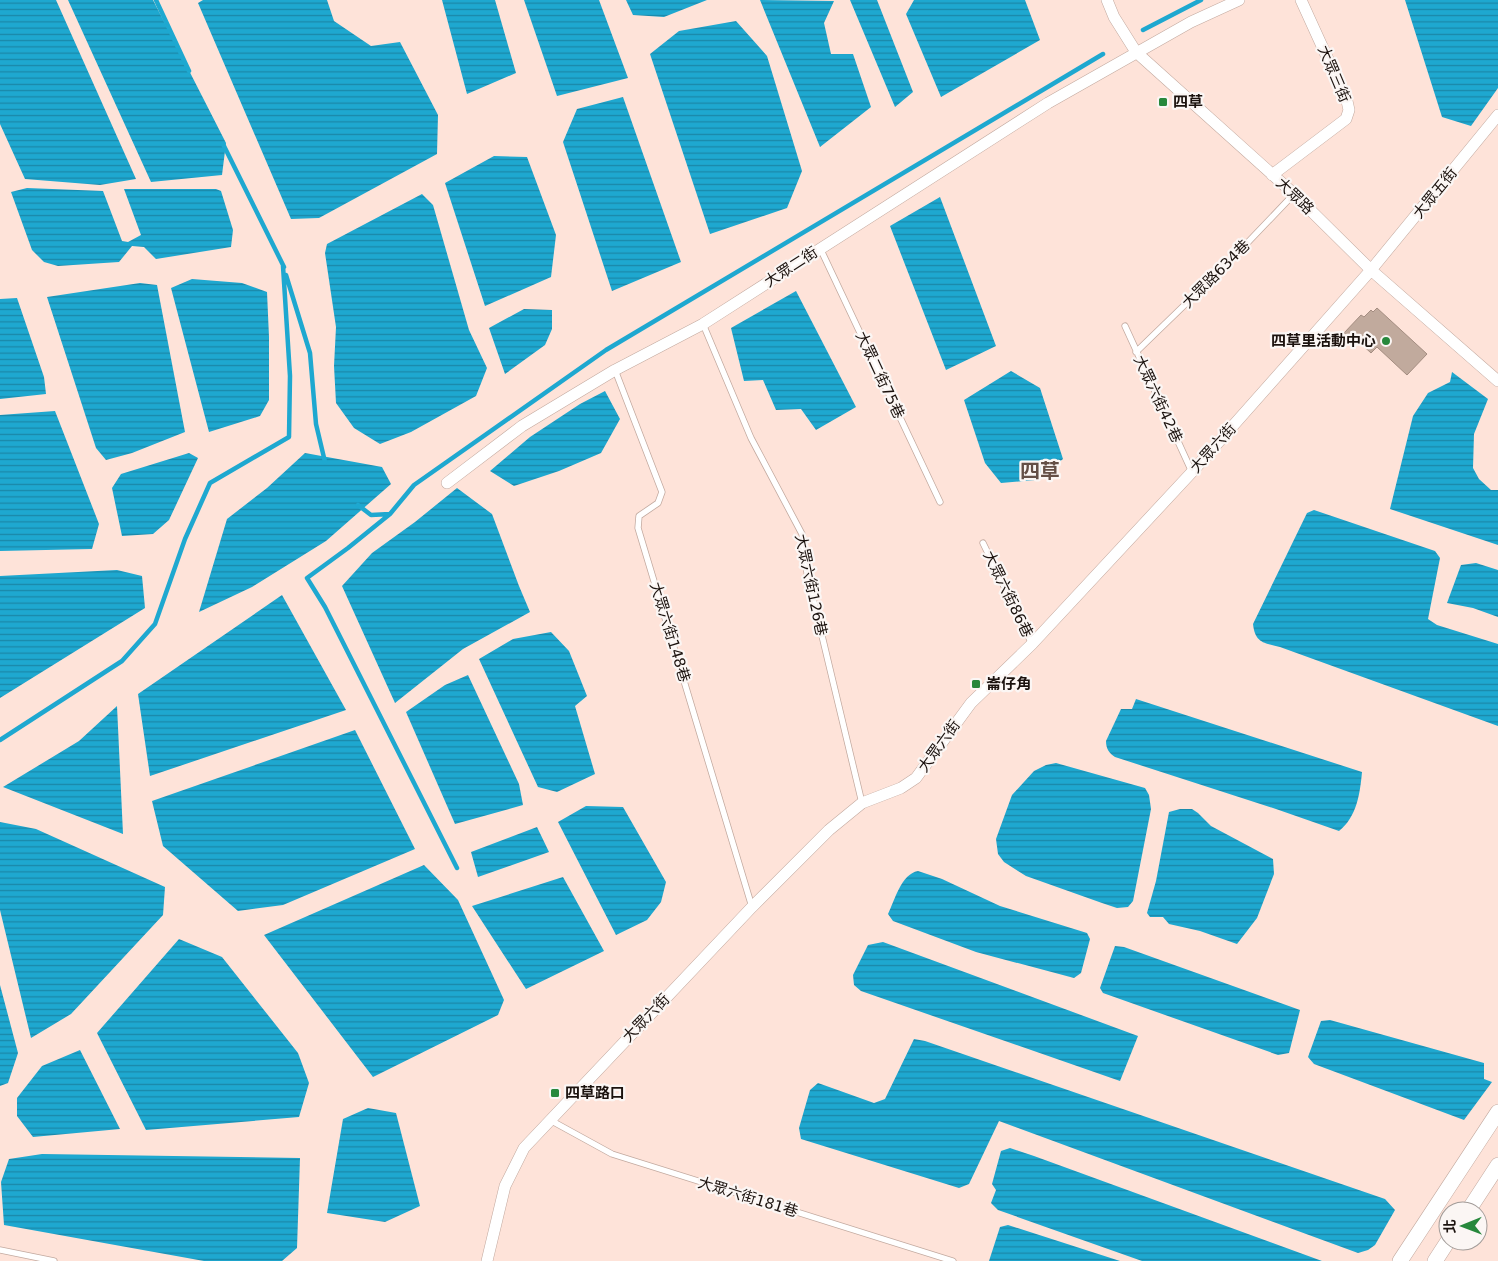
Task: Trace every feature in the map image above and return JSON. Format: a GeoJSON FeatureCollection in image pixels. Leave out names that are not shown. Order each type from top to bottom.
{"type":"FeatureCollection","features":[{"type":"Feature","properties":{"kind":"street","name":"大眾路"},"geometry":{"type":"LineString","coordinates":[[1107,0],[1114,17],[1136,52],[1294,194],[1371,270],[1498,381]]}},
{"type":"Feature","properties":{"kind":"street"},"geometry":{"type":"LineString","coordinates":[[1136,52],[1191,22],[1239,0]]}},
{"type":"Feature","properties":{"kind":"street","name":"大眾三街"},"geometry":{"type":"LineString","coordinates":[[1272,174],[1346,119],[1349,110],[1347,101],[1301,0]]}},
{"type":"Feature","properties":{"kind":"street","name":"大眾二街"},"geometry":{"type":"LineString","coordinates":[[447,483],[522,426],[615,370],[703,324],[1048,103],[1136,52]]}},
{"type":"Feature","properties":{"kind":"street","name":"大眾五街"},"geometry":{"type":"LineString","coordinates":[[1371,270],[1498,115]]}},
{"type":"Feature","properties":{"kind":"street","name":"大眾六街"},"geometry":{"type":"LineString","coordinates":[[487,1261],[505,1186],[524,1148],[752,907],[829,830],[862,803],[901,788],[916,778],[971,703],[1032,644],[1192,472],[1371,270]]}},
{"type":"Feature","properties":{"kind":"street"},"geometry":{"type":"LineString","coordinates":[[1406,1259],[1498,1112]]}},
{"type":"Feature","properties":{"kind":"street"},"geometry":{"type":"LineString","coordinates":[[1475,1201],[1498,1165]]}},
{"type":"Feature","properties":{"kind":"lane","name":"大眾路634巷"},"geometry":{"type":"LineString","coordinates":[[1136,352],[1231,260],[1294,194]]}},
{"type":"Feature","properties":{"kind":"lane","name":"大眾二街75巷"},"geometry":{"type":"LineString","coordinates":[[820,248],[940,502]]}},
{"type":"Feature","properties":{"kind":"lane","name":"大眾六街126巷"},"geometry":{"type":"LineString","coordinates":[[703,324],[751,438],[802,534],[807,573],[862,803]]}},
{"type":"Feature","properties":{"kind":"lane","name":"大眾六街42巷"},"geometry":{"type":"LineString","coordinates":[[1125,326],[1192,472]]}},
{"type":"Feature","properties":{"kind":"lane","name":"大眾六街148巷"},"geometry":{"type":"LineString","coordinates":[[615,370],[662,492],[658,503],[639,516],[638,528],[752,907]]}},
{"type":"Feature","properties":{"kind":"lane","name":"大眾六街86巷"},"geometry":{"type":"LineString","coordinates":[[983,543],[1032,644]]}},
{"type":"Feature","properties":{"kind":"lane","name":"大眾六街181巷"},"geometry":{"type":"LineString","coordinates":[[550,1120],[612,1154],[953,1261]]}},
{"type":"Feature","properties":{"kind":"lane"},"geometry":{"type":"LineString","coordinates":[[0,1250],[54,1261]]}},
{"type":"Feature","properties":{"kind":"water"},"geometry":{"type":"Polygon","coordinates":[[[0,0],[56,0],[136,179],[100,185],[25,179],[0,124],[0,0]]]}},
{"type":"Feature","properties":{"kind":"water"},"geometry":{"type":"Polygon","coordinates":[[[68,0],[153,0],[226,143],[222,175],[151,182],[68,0]]]}},
{"type":"Feature","properties":{"kind":"water"},"geometry":{"type":"Polygon","coordinates":[[[203,0],[327,0],[334,21],[371,46],[400,42],[438,115],[437,154],[319,218],[291,219],[198,3],[203,0]]]}},
{"type":"Feature","properties":{"kind":"water"},"geometry":{"type":"Polygon","coordinates":[[[442,0],[495,0],[516,73],[467,94],[442,0]]]}},
{"type":"Feature","properties":{"kind":"water"},"geometry":{"type":"Polygon","coordinates":[[[524,0],[599,0],[628,78],[557,96],[524,0]]]}},
{"type":"Feature","properties":{"kind":"water"},"geometry":{"type":"Polygon","coordinates":[[[626,0],[707,0],[664,17],[633,15],[626,0]]]}},
{"type":"Feature","properties":{"kind":"water"},"geometry":{"type":"Polygon","coordinates":[[[760,0],[834,1],[824,23],[831,54],[853,54],[871,107],[820,147],[760,0]]]}},
{"type":"Feature","properties":{"kind":"water"},"geometry":{"type":"Polygon","coordinates":[[[850,0],[877,0],[913,92],[895,107],[850,0]]]}},
{"type":"Feature","properties":{"kind":"water"},"geometry":{"type":"Polygon","coordinates":[[[914,0],[1025,0],[1040,40],[941,97],[906,14],[914,0]]]}},
{"type":"Feature","properties":{"kind":"water"},"geometry":{"type":"Polygon","coordinates":[[[1405,0],[1498,0],[1498,88],[1471,126],[1442,117],[1405,0]]]}},
{"type":"Feature","properties":{"kind":"water"},"geometry":{"type":"Polygon","coordinates":[[[736,21],[767,56],[802,171],[787,208],[710,234],[650,54],[679,31],[736,21]]]}},
{"type":"Feature","properties":{"kind":"water"},"geometry":{"type":"Polygon","coordinates":[[[623,97],[681,262],[612,291],[563,142],[577,109],[623,97]]]}},
{"type":"Feature","properties":{"kind":"water"},"geometry":{"type":"Polygon","coordinates":[[[494,156],[527,157],[556,235],[551,277],[485,306],[445,183],[494,156]]]}},
{"type":"Feature","properties":{"kind":"water"},"geometry":{"type":"Polygon","coordinates":[[[27,188],[103,191],[122,241],[128,242],[141,235],[124,189],[216,189],[221,191],[233,230],[231,247],[156,259],[144,247],[132,246],[119,262],[58,266],[44,262],[32,250],[11,192],[27,188]]]}},
{"type":"Feature","properties":{"kind":"water"},"geometry":{"type":"Polygon","coordinates":[[[422,194],[433,205],[469,330],[487,368],[476,396],[411,432],[380,444],[354,428],[336,403],[334,366],[336,327],[325,253],[327,244],[422,194]]]}},
{"type":"Feature","properties":{"kind":"water"},"geometry":{"type":"Polygon","coordinates":[[[940,197],[996,346],[946,370],[890,226],[940,197]]]}},
{"type":"Feature","properties":{"kind":"water"},"geometry":{"type":"Polygon","coordinates":[[[192,279],[242,283],[267,292],[269,400],[260,416],[209,432],[171,288],[192,279]]]}},
{"type":"Feature","properties":{"kind":"water"},"geometry":{"type":"Polygon","coordinates":[[[140,283],[157,285],[185,432],[132,453],[106,460],[96,448],[47,297],[140,283]]]}},
{"type":"Feature","properties":{"kind":"water"},"geometry":{"type":"Polygon","coordinates":[[[796,291],[856,407],[816,430],[801,409],[776,410],[763,380],[744,381],[731,328],[796,291]]]}},
{"type":"Feature","properties":{"kind":"water"},"geometry":{"type":"Polygon","coordinates":[[[17,298],[44,377],[46,394],[0,399],[0,299],[17,298]]]}},
{"type":"Feature","properties":{"kind":"water"},"geometry":{"type":"Polygon","coordinates":[[[524,309],[552,310],[552,329],[545,345],[505,374],[489,328],[524,309]]]}},
{"type":"Feature","properties":{"kind":"water"},"geometry":{"type":"Polygon","coordinates":[[[1011,371],[1040,388],[1063,459],[1036,480],[1001,483],[985,463],[964,400],[1011,371]]]}},
{"type":"Feature","properties":{"kind":"water"},"geometry":{"type":"Polygon","coordinates":[[[1452,372],[1488,399],[1474,434],[1473,468],[1479,479],[1491,490],[1498,490],[1498,545],[1390,509],[1413,416],[1428,393],[1450,382],[1452,372]]]}},
{"type":"Feature","properties":{"kind":"water"},"geometry":{"type":"Polygon","coordinates":[[[605,391],[620,419],[601,453],[559,471],[514,486],[490,471],[530,437],[580,404],[605,391]]]}},
{"type":"Feature","properties":{"kind":"water"},"geometry":{"type":"Polygon","coordinates":[[[55,411],[99,524],[92,549],[0,551],[0,415],[55,411]]]}},
{"type":"Feature","properties":{"kind":"water"},"geometry":{"type":"Polygon","coordinates":[[[189,453],[198,458],[169,520],[153,534],[122,536],[112,488],[121,474],[189,453]]]}},
{"type":"Feature","properties":{"kind":"water"},"geometry":{"type":"Polygon","coordinates":[[[305,453],[382,467],[391,484],[326,541],[252,587],[199,612],[227,519],[267,488],[305,453]]]}},
{"type":"Feature","properties":{"kind":"water"},"geometry":{"type":"Polygon","coordinates":[[[457,488],[492,514],[530,612],[463,649],[395,703],[342,586],[372,553],[457,488]]]}},
{"type":"Feature","properties":{"kind":"water"},"geometry":{"type":"Polygon","coordinates":[[[1314,510],[1435,551],[1440,558],[1428,619],[1437,625],[1498,644],[1498,726],[1258,639],[1253,624],[1307,513],[1314,510]]]}},
{"type":"Feature","properties":{"kind":"water"},"geometry":{"type":"Polygon","coordinates":[[[1476,563],[1498,570],[1498,617],[1473,608],[1447,603],[1461,565],[1476,563]]]}},
{"type":"Feature","properties":{"kind":"water"},"geometry":{"type":"Polygon","coordinates":[[[117,570],[142,576],[145,608],[0,698],[0,576],[117,570]]]}},
{"type":"Feature","properties":{"kind":"water"},"geometry":{"type":"Polygon","coordinates":[[[282,595],[346,710],[150,776],[138,694],[282,595]]]}},
{"type":"Feature","properties":{"kind":"water"},"geometry":{"type":"Polygon","coordinates":[[[551,632],[569,651],[587,696],[575,706],[595,774],[557,792],[538,787],[479,659],[513,639],[551,632]]]}},
{"type":"Feature","properties":{"kind":"water"},"geometry":{"type":"Polygon","coordinates":[[[468,675],[519,784],[523,805],[455,824],[406,712],[445,685],[468,675]]]}},
{"type":"Feature","properties":{"kind":"water"},"geometry":{"type":"Polygon","coordinates":[[[1136,699],[1362,772],[1359,796],[1354,812],[1339,831],[1115,757],[1108,750],[1106,741],[1121,709],[1132,709],[1136,699]]]}},
{"type":"Feature","properties":{"kind":"water"},"geometry":{"type":"Polygon","coordinates":[[[117,706],[123,834],[3,787],[79,741],[117,706]]]}},
{"type":"Feature","properties":{"kind":"water"},"geometry":{"type":"Polygon","coordinates":[[[355,730],[415,849],[283,905],[238,911],[163,846],[152,801],[355,730]]]}},
{"type":"Feature","properties":{"kind":"water"},"geometry":{"type":"Polygon","coordinates":[[[1056,763],[1145,788],[1149,795],[1151,809],[1133,901],[1128,907],[1117,908],[1026,876],[1004,862],[998,854],[996,839],[1012,795],[1034,771],[1046,765],[1056,763]]]}},
{"type":"Feature","properties":{"kind":"water"},"geometry":{"type":"Polygon","coordinates":[[[586,806],[623,807],[666,882],[661,902],[647,920],[616,935],[558,822],[586,806]]]}},
{"type":"Feature","properties":{"kind":"water"},"geometry":{"type":"Polygon","coordinates":[[[1180,809],[1192,809],[1211,826],[1273,859],[1274,874],[1257,918],[1237,944],[1200,931],[1169,924],[1163,917],[1150,917],[1147,913],[1156,881],[1169,812],[1180,809]]]}},
{"type":"Feature","properties":{"kind":"water"},"geometry":{"type":"Polygon","coordinates":[[[0,822],[36,829],[165,887],[163,915],[71,1014],[31,1038],[0,910],[0,822]]]}},
{"type":"Feature","properties":{"kind":"water"},"geometry":{"type":"Polygon","coordinates":[[[537,827],[549,852],[478,877],[471,852],[537,827]]]}},
{"type":"Feature","properties":{"kind":"water"},"geometry":{"type":"Polygon","coordinates":[[[424,865],[458,900],[504,1000],[498,1015],[373,1077],[264,935],[424,865]]]}},
{"type":"Feature","properties":{"kind":"water"},"geometry":{"type":"Polygon","coordinates":[[[918,871],[942,879],[1000,906],[1087,933],[1090,939],[1081,973],[1074,978],[976,952],[893,921],[888,914],[899,888],[907,877],[918,871]]]}},
{"type":"Feature","properties":{"kind":"water"},"geometry":{"type":"Polygon","coordinates":[[[563,877],[604,951],[526,989],[472,906],[563,877]]]}},
{"type":"Feature","properties":{"kind":"water"},"geometry":{"type":"Polygon","coordinates":[[[179,939],[222,957],[298,1053],[309,1083],[299,1117],[146,1130],[97,1033],[179,939]]]}},
{"type":"Feature","properties":{"kind":"water"},"geometry":{"type":"Polygon","coordinates":[[[883,942],[1138,1036],[1120,1081],[861,991],[854,985],[853,975],[868,945],[883,942]]]}},
{"type":"Feature","properties":{"kind":"water"},"geometry":{"type":"Polygon","coordinates":[[[1115,946],[1124,947],[1300,1010],[1289,1053],[1278,1055],[1103,993],[1100,988],[1115,946]]]}},
{"type":"Feature","properties":{"kind":"water"},"geometry":{"type":"Polygon","coordinates":[[[0,985],[18,1053],[8,1083],[0,1086],[0,985]]]}},
{"type":"Feature","properties":{"kind":"water"},"geometry":{"type":"Polygon","coordinates":[[[1330,1020],[1484,1063],[1484,1079],[1492,1082],[1464,1120],[1314,1064],[1308,1057],[1321,1021],[1330,1020]]]}},
{"type":"Feature","properties":{"kind":"water"},"geometry":{"type":"Polygon","coordinates":[[[914,1039],[925,1041],[1385,1199],[1395,1210],[1375,1245],[1368,1250],[1358,1253],[999,1121],[969,1184],[959,1188],[801,1139],[799,1128],[810,1090],[818,1083],[874,1103],[885,1099],[914,1039]]]}},
{"type":"Feature","properties":{"kind":"water"},"geometry":{"type":"Polygon","coordinates":[[[80,1050],[120,1129],[33,1137],[17,1116],[17,1098],[42,1066],[80,1050]]]}},
{"type":"Feature","properties":{"kind":"water"},"geometry":{"type":"Polygon","coordinates":[[[368,1108],[396,1113],[420,1206],[385,1222],[327,1213],[343,1119],[368,1108]]]}},
{"type":"Feature","properties":{"kind":"water"},"geometry":{"type":"Polygon","coordinates":[[[1010,1148],[1322,1261],[1142,1261],[998,1210],[991,1203],[996,1190],[992,1184],[1001,1151],[1010,1148]]]}},
{"type":"Feature","properties":{"kind":"water"},"geometry":{"type":"Polygon","coordinates":[[[42,1154],[300,1158],[297,1248],[282,1261],[204,1261],[4,1225],[1,1182],[9,1159],[42,1154]]]}},
{"type":"Feature","properties":{"kind":"water"},"geometry":{"type":"Polygon","coordinates":[[[1008,1225],[1120,1261],[989,1261],[1000,1227],[1008,1225]]]}},
{"type":"Feature","properties":{"kind":"building","name":"四草里活動中心"},"geometry":{"type":"Polygon","coordinates":[[[1377,308],[1427,354],[1407,375],[1377,347],[1371,353],[1357,340],[1355,342],[1344,333],[1361,315],[1364,317],[1371,310],[1373,312],[1377,308]]]}},
{"type":"Feature","properties":{"kind":"waterway"},"geometry":{"type":"LineString","coordinates":[[156,0],[189,71]]}},
{"type":"Feature","properties":{"kind":"waterway"},"geometry":{"type":"LineString","coordinates":[[1143,30],[1201,0]]}},
{"type":"Feature","properties":{"kind":"waterway"},"geometry":{"type":"LineString","coordinates":[[457,868],[325,607],[307,578],[390,514],[414,485],[606,350],[1103,54]]}},
{"type":"Feature","properties":{"kind":"waterway"},"geometry":{"type":"LineString","coordinates":[[223,144],[284,267]]}},
{"type":"Feature","properties":{"kind":"waterway"},"geometry":{"type":"LineString","coordinates":[[0,740],[122,661],[155,624],[185,539],[210,483],[289,437],[290,376],[283,266]]}},
{"type":"Feature","properties":{"kind":"waterway"},"geometry":{"type":"LineString","coordinates":[[286,275],[310,353],[316,424],[325,462]]}},
{"type":"Feature","properties":{"kind":"waterway"},"geometry":{"type":"LineString","coordinates":[[358,505],[371,515],[390,514]]}},
{"type":"Feature","properties":{"kind":"place","name":"四草"},"geometry":{"type":"Point","coordinates":[1163,102]}},
{"type":"Feature","properties":{"kind":"place","name":"四草里活動中心"},"geometry":{"type":"Point","coordinates":[1386,341]}},
{"type":"Feature","properties":{"kind":"place","name":"崙仔角"},"geometry":{"type":"Point","coordinates":[976,684]}},
{"type":"Feature","properties":{"kind":"place","name":"四草路口"},"geometry":{"type":"Point","coordinates":[555,1093]}},
{"type":"Feature","properties":{"kind":"district","name":"四草"},"geometry":{"type":"Point","coordinates":[1040,471]}}]}
